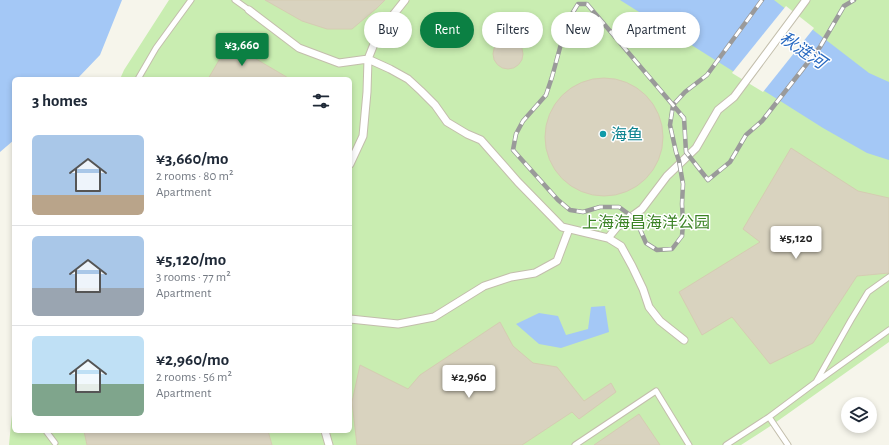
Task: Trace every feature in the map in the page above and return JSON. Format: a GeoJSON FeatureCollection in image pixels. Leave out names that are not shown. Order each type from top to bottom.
{"type":"FeatureCollection","features":[{"type":"Feature","properties":{"kind":"street"},"geometry":{"type":"LineString","coordinates":[[352,160],[363,136],[368,92],[368,59],[378,34],[405,0]]}},
{"type":"Feature","properties":{"kind":"street"},"geometry":{"type":"LineString","coordinates":[[608,238],[618,227],[642,210],[667,176],[696,148],[718,110],[734,97],[806,0]]}},
{"type":"Feature","properties":{"kind":"street"},"geometry":{"type":"LineString","coordinates":[[249,10],[299,48],[339,63],[368,59],[408,79],[421,91],[447,122],[466,134],[482,140],[518,182],[562,227],[608,238],[621,246],[643,289],[649,308],[660,320],[684,340]]}},
{"type":"Feature","properties":{"kind":"street"},"geometry":{"type":"LineString","coordinates":[[352,319],[398,324],[434,317],[484,286],[511,277],[535,273],[557,261],[565,236],[569,229]]}},
{"type":"Feature","properties":{"kind":"street"},"geometry":{"type":"LineString","coordinates":[[325,433],[328,445]]}},
{"type":"Feature","properties":{"kind":"lane"},"geometry":{"type":"LineString","coordinates":[[139,77],[156,48],[191,0]]}},
{"type":"Feature","properties":{"kind":"lane"},"geometry":{"type":"LineString","coordinates":[[236,0],[249,10]]}},
{"type":"Feature","properties":{"kind":"lane"},"geometry":{"type":"LineString","coordinates":[[816,382],[868,292],[889,278]]}},
{"type":"Feature","properties":{"kind":"lane"},"geometry":{"type":"LineString","coordinates":[[726,445],[768,417],[889,330]]}},
{"type":"Feature","properties":{"kind":"lane"},"geometry":{"type":"LineString","coordinates":[[575,445],[656,392],[689,445]]}},
{"type":"Feature","properties":{"kind":"lane"},"geometry":{"type":"LineString","coordinates":[[768,417],[788,445]]}},
{"type":"Feature","properties":{"kind":"lane"},"geometry":{"type":"LineString","coordinates":[[48,433],[55,443]]}},
{"type":"Feature","properties":{"kind":"green space","name":"上海海昌海洋公园"},"geometry":{"type":"Polygon","coordinates":[[[169,0],[889,0],[889,342],[772,425],[741,445],[9,445],[12,415],[12,433],[352,433],[352,77],[121,77],[169,0]]]}},
{"type":"Feature","properties":{"kind":"water"},"geometry":{"type":"Polygon","coordinates":[[[0,0],[122,0],[100,55],[79,77],[12,77],[12,142],[0,152],[0,0]]]}},
{"type":"Feature","properties":{"kind":"water","name":"秋涟河"},"geometry":{"type":"Polygon","coordinates":[[[620,0],[774,0],[869,73],[889,82],[889,160],[867,153],[823,128],[696,48],[700,48],[700,12],[639,12],[620,0]]]}},
{"type":"Feature","properties":{"kind":"water"},"geometry":{"type":"Polygon","coordinates":[[[605,306],[609,332],[561,348],[539,344],[516,324],[539,313],[558,316],[566,335],[588,329],[591,307],[605,306]]]}},
{"type":"Feature","properties":{"kind":"pier"},"geometry":{"type":"Polygon","coordinates":[[[786,6],[814,28],[763,92],[732,73],[786,6]]]}},
{"type":"Feature","properties":{"kind":"building"},"geometry":{"type":"Polygon","coordinates":[[[265,0],[385,0],[372,12],[364,12],[364,19],[352,29],[327,29],[302,21],[265,0]]]}},
{"type":"Feature","properties":{"kind":"building"},"geometry":{"type":"Polygon","coordinates":[[[229,43],[287,77],[209,77],[229,43]]]}},
{"type":"Feature","properties":{"kind":"building"},"geometry":{"type":"Polygon","coordinates":[[[494,48],[522,48],[522,60],[519,65],[514,68],[502,68],[497,65],[494,60],[494,48]]]}},
{"type":"Feature","properties":{"kind":"building","name":"海鱼"},"geometry":{"type":"Polygon","coordinates":[[[604,78],[627,82],[646,95],[659,114],[663,137],[659,160],[646,179],[627,192],[604,196],[581,192],[562,179],[549,160],[545,137],[549,114],[562,95],[581,82],[604,78]]]}},
{"type":"Feature","properties":{"kind":"building"},"geometry":{"type":"Polygon","coordinates":[[[791,148],[858,191],[889,198],[889,273],[857,276],[813,343],[770,364],[732,317],[702,335],[679,292],[760,242],[743,229],[791,148]]]}},
{"type":"Feature","properties":{"kind":"building"},"geometry":{"type":"Polygon","coordinates":[[[500,322],[513,346],[533,363],[557,367],[584,401],[611,383],[616,392],[579,419],[572,412],[522,445],[357,445],[352,402],[360,365],[408,389],[420,375],[500,322]]]}},
{"type":"Feature","properties":{"kind":"building"},"geometry":{"type":"Polygon","coordinates":[[[639,414],[660,445],[594,445],[639,414]]]}},
{"type":"Feature","properties":{"kind":"building"},"geometry":{"type":"Polygon","coordinates":[[[84,433],[269,433],[272,445],[87,445],[84,433]]]}},
{"type":"Feature","properties":{"kind":"railway"},"geometry":{"type":"LineString","coordinates":[[762,0],[707,75],[685,92],[673,105],[670,125],[683,184],[683,223],[682,236],[672,249],[657,250],[646,243],[639,227],[630,215],[619,207],[600,207],[583,212],[570,210],[558,200],[513,150],[516,134],[523,121],[546,95],[567,22],[578,4],[587,4],[684,118],[686,152],[708,180],[730,162],[746,135],[762,121],[820,47],[844,6],[854,0]]}},
{"type":"Feature","properties":{"kind":"place","name":"海鱼"},"geometry":{"type":"Point","coordinates":[603,134]}}]}
